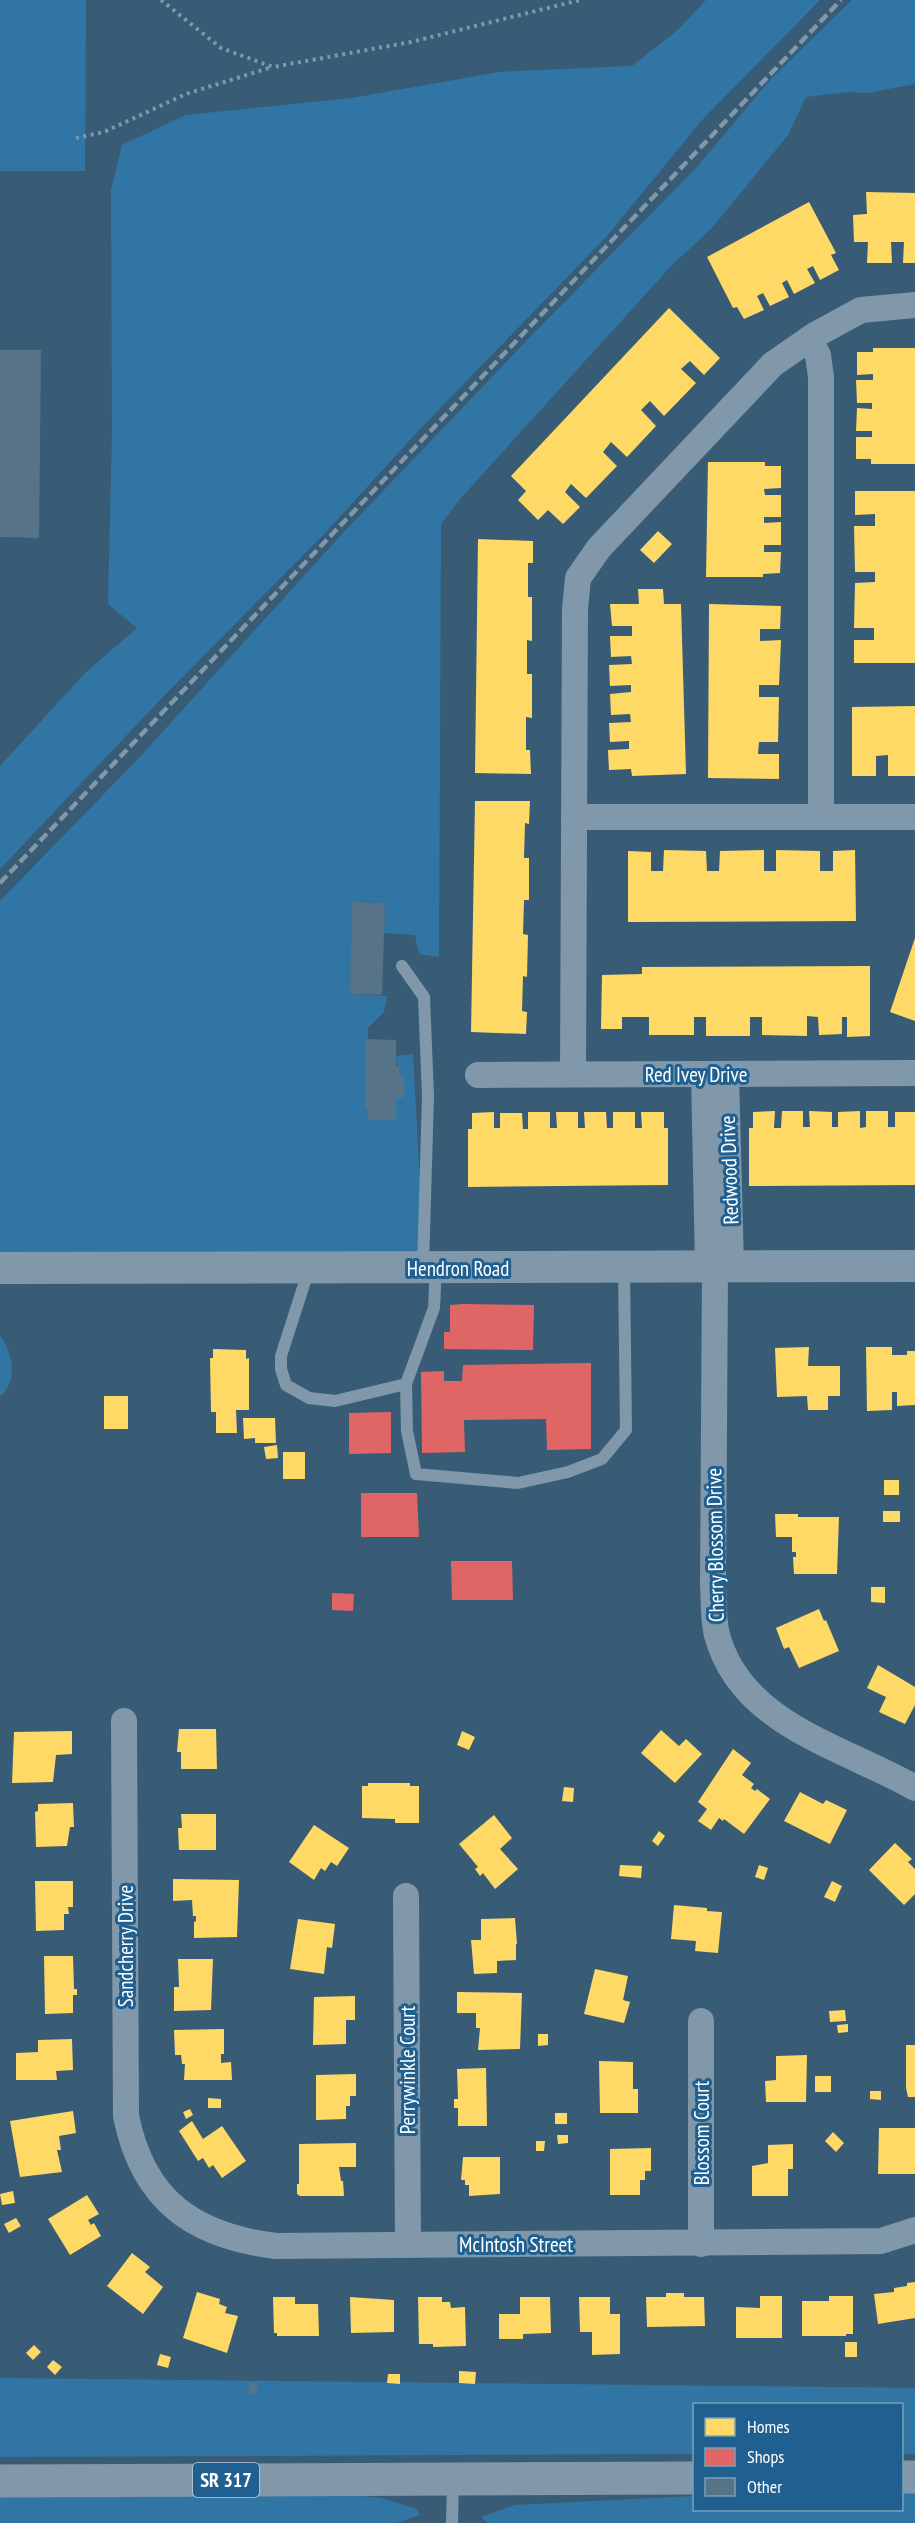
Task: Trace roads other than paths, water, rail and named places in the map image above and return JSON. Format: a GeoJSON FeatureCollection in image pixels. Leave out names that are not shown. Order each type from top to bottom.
{"type":"FeatureCollection","features":[{"type":"Feature","properties":{"kind":"main road","name":"SR 317"},"geometry":{"type":"LineString","coordinates":[[0,2481],[693,2478]]}},
{"type":"Feature","properties":{"kind":"street"},"geometry":{"type":"LineString","coordinates":[[573,1074],[575,609],[578,578],[599,548],[773,364],[808,339],[861,310],[915,305]]}},
{"type":"Feature","properties":{"kind":"street"},"geometry":{"type":"LineString","coordinates":[[808,339],[818,356],[822,376],[821,817]]}},
{"type":"Feature","properties":{"kind":"street"},"geometry":{"type":"LineString","coordinates":[[574,818],[915,817]]}},
{"type":"Feature","properties":{"kind":"street","name":"Red Ivey Drive"},"geometry":{"type":"LineString","coordinates":[[478,1075],[915,1072]]}},
{"type":"Feature","properties":{"kind":"street","name":"Redwood Drive"},"geometry":{"type":"LineString","coordinates":[[715,1074],[718,1267]]}},
{"type":"Feature","properties":{"kind":"street","name":"Hendron Road"},"geometry":{"type":"LineString","coordinates":[[0,1268],[915,1266]]}},
{"type":"Feature","properties":{"kind":"street","name":"Cherry Blossom Drive"},"geometry":{"type":"LineString","coordinates":[[718,1267],[713,1585],[717,1636],[731,1670],[740,1683],[775,1716],[915,1788]]}},
{"type":"Feature","properties":{"kind":"street","name":"Sandcherry Drive"},"geometry":{"type":"LineString","coordinates":[[124,1721],[126,2116],[132,2144],[142,2168]]}},
{"type":"Feature","properties":{"kind":"street","name":"Perrywinkle Court"},"geometry":{"type":"LineString","coordinates":[[406,1896],[408,2244]]}},
{"type":"Feature","properties":{"kind":"street","name":"Blossom Court"},"geometry":{"type":"LineString","coordinates":[[701,2021],[701,2244]]}},
{"type":"Feature","properties":{"kind":"street","name":"McIntosh Street"},"geometry":{"type":"LineString","coordinates":[[142,2168],[181,2214],[199,2225],[242,2241],[276,2246],[882,2241],[915,2230]]}},
{"type":"Feature","properties":{"kind":"lane"},"geometry":{"type":"LineString","coordinates":[[402,966],[424,997],[428,1096],[429,1268],[434,1308],[406,1384],[407,1431],[416,1474],[518,1483],[568,1472],[602,1459],[626,1430],[624,1268]]}},
{"type":"Feature","properties":{"kind":"lane"},"geometry":{"type":"LineString","coordinates":[[309,1268],[281,1356],[281,1370],[286,1385],[309,1398],[335,1401],[406,1384]]}},
{"type":"Feature","properties":{"kind":"lane"},"geometry":{"type":"LineString","coordinates":[[452,2523],[453,2479]]}},
{"type":"Feature","properties":{"kind":"railway"},"geometry":{"type":"LineString","coordinates":[[0,883],[841,0]]}}]}
